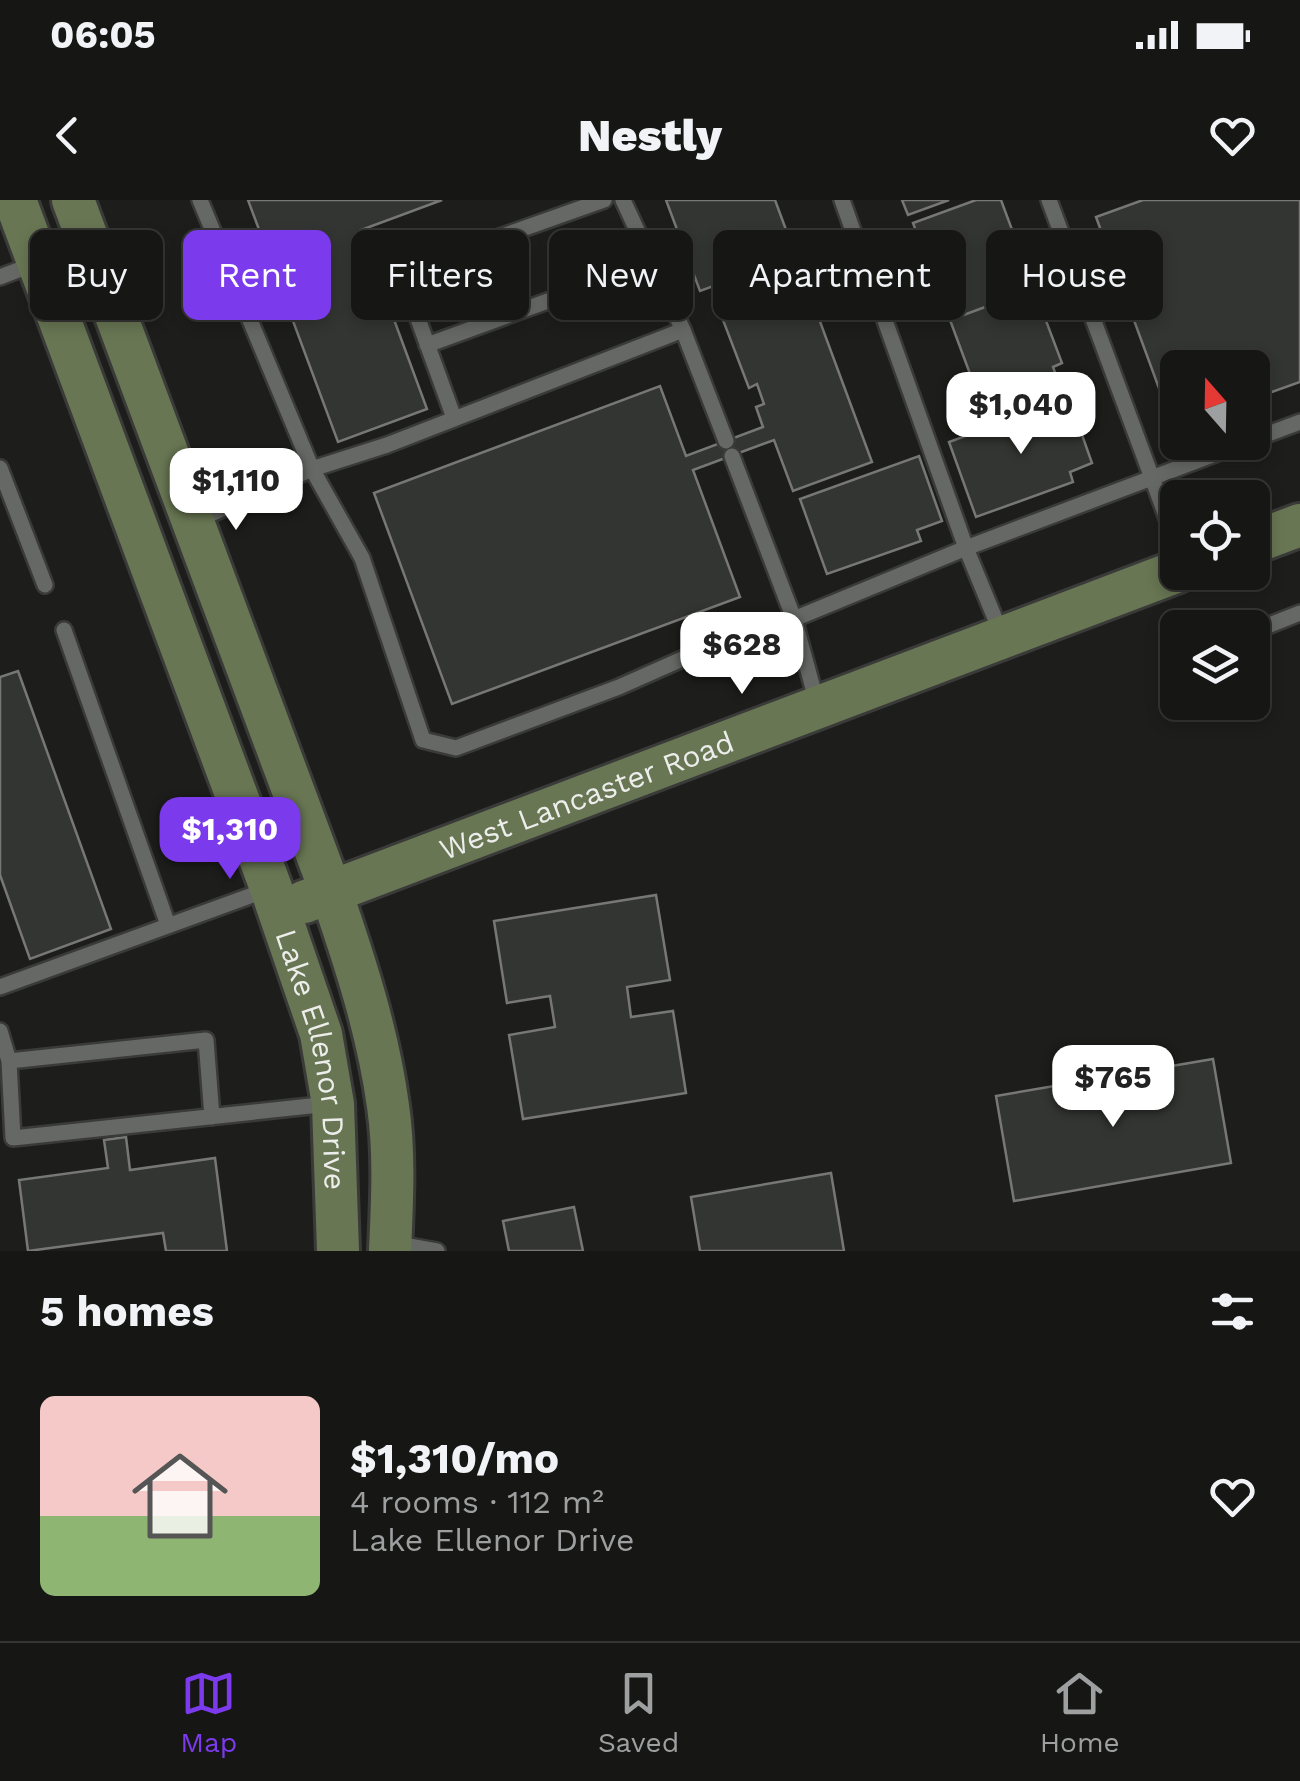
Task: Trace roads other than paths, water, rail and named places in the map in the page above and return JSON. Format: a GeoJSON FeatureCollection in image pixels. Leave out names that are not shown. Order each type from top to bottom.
{"type":"FeatureCollection","features":[{"type":"Feature","properties":{"kind":"street"},"geometry":{"type":"LineString","coordinates":[[19,242],[79,205]]}},
{"type":"Feature","properties":{"kind":"street","name":"Lake Ellenor Drive"},"geometry":{"type":"LineString","coordinates":[[79,205],[331,892],[373,1021],[389,1109],[390,1247]]}},
{"type":"Feature","properties":{"kind":"street","name":"Lake Ellenor Drive"},"geometry":{"type":"LineString","coordinates":[[19,242],[275,900],[321,1034],[333,1104],[338,1251]]}},
{"type":"Feature","properties":{"kind":"street"},"geometry":{"type":"LineString","coordinates":[[1270,536],[1300,525]]}},
{"type":"Feature","properties":{"kind":"street","name":"West Lancaster Road"},"geometry":{"type":"LineString","coordinates":[[275,900],[331,892],[1160,578]]}},
{"type":"Feature","properties":{"kind":"street"},"geometry":{"type":"LineString","coordinates":[[333,1104],[389,1109]]}},
{"type":"Feature","properties":{"kind":"lane"},"geometry":{"type":"LineString","coordinates":[[200,200],[312,468],[362,558],[423,740],[456,748],[716,644],[794,620],[966,548],[1203,460]]}},
{"type":"Feature","properties":{"kind":"lane"},"geometry":{"type":"LineString","coordinates":[[454,418],[401,272],[604,200]]}},
{"type":"Feature","properties":{"kind":"lane"},"geometry":{"type":"LineString","coordinates":[[623,200],[637,230]]}},
{"type":"Feature","properties":{"kind":"lane"},"geometry":{"type":"LineString","coordinates":[[842,200],[966,548],[1003,637]]}},
{"type":"Feature","properties":{"kind":"lane"},"geometry":{"type":"LineString","coordinates":[[1049,200],[1160,499]]}},
{"type":"Feature","properties":{"kind":"lane"},"geometry":{"type":"LineString","coordinates":[[427,344],[549,300]]}},
{"type":"Feature","properties":{"kind":"lane"},"geometry":{"type":"LineString","coordinates":[[678,320],[794,620],[818,707]]}},
{"type":"Feature","properties":{"kind":"lane"},"geometry":{"type":"LineString","coordinates":[[193,522],[312,468],[387,446],[683,330]]}},
{"type":"Feature","properties":{"kind":"lane"},"geometry":{"type":"LineString","coordinates":[[1270,433],[1300,422]]}},
{"type":"Feature","properties":{"kind":"lane"},"geometry":{"type":"LineString","coordinates":[[0,468],[45,585]]}},
{"type":"Feature","properties":{"kind":"lane"},"geometry":{"type":"LineString","coordinates":[[1270,625],[1300,613]]}},
{"type":"Feature","properties":{"kind":"lane"},"geometry":{"type":"LineString","coordinates":[[64,630],[168,925]]}},
{"type":"Feature","properties":{"kind":"lane"},"geometry":{"type":"LineString","coordinates":[[0,987],[168,925],[275,900]]}},
{"type":"Feature","properties":{"kind":"lane"},"geometry":{"type":"LineString","coordinates":[[0,1031],[9,1061],[12,1138],[333,1104]]}},
{"type":"Feature","properties":{"kind":"lane"},"geometry":{"type":"LineString","coordinates":[[9,1061],[206,1040],[212,1117]]}},
{"type":"Feature","properties":{"kind":"lane"},"geometry":{"type":"LineString","coordinates":[[390,1247],[437,1251]]}}]}
